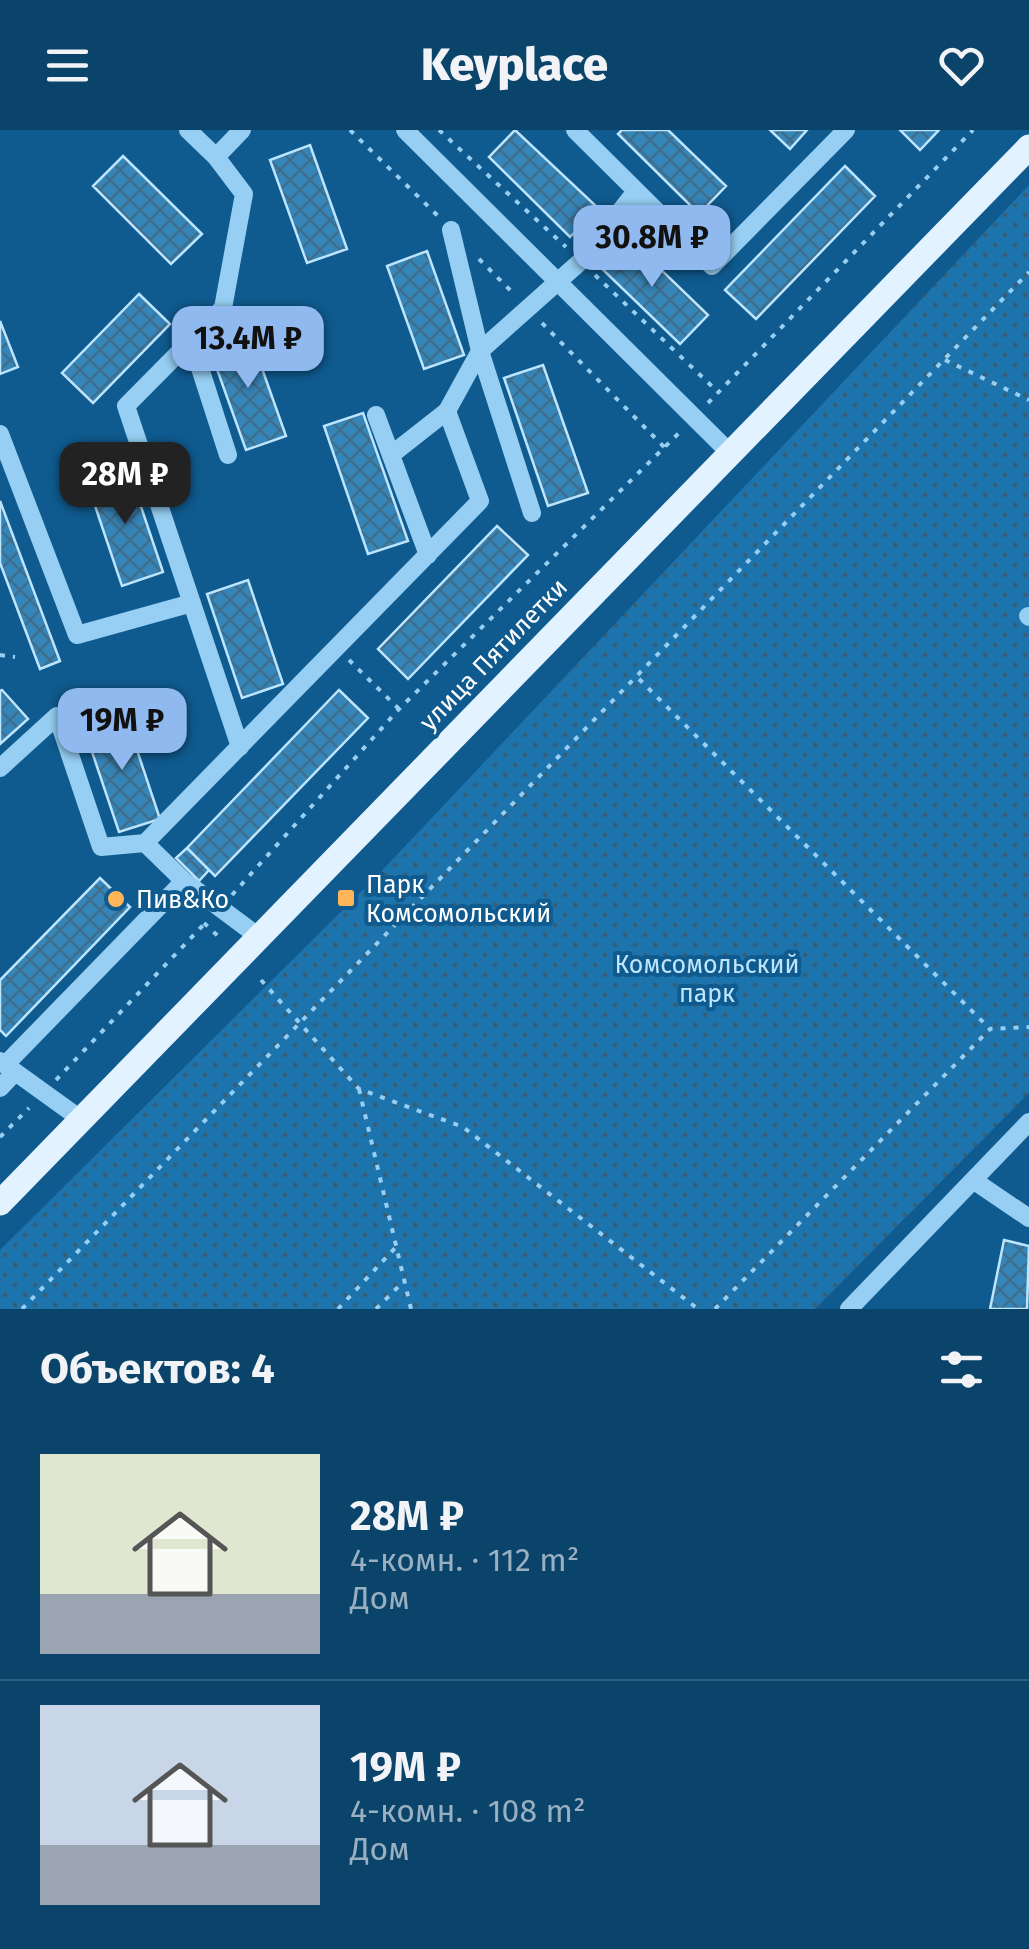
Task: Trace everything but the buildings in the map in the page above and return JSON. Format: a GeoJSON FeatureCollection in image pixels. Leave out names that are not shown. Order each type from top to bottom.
{"type":"FeatureCollection","features":[{"type":"Feature","properties":{"kind":"main road","name":"улица Пятилетки"},"geometry":{"type":"LineString","coordinates":[[0,1203],[1029,147]]}},
{"type":"Feature","properties":{"kind":"street"},"geometry":{"type":"LineString","coordinates":[[188,130],[216,156],[244,194],[224,308],[190,337],[126,406],[240,747]]}},
{"type":"Feature","properties":{"kind":"street"},"geometry":{"type":"LineString","coordinates":[[216,156],[242,130]]}},
{"type":"Feature","properties":{"kind":"street"},"geometry":{"type":"LineString","coordinates":[[405,130],[731,454]]}},
{"type":"Feature","properties":{"kind":"street"},"geometry":{"type":"LineString","coordinates":[[575,130],[712,266],[846,130]]}},
{"type":"Feature","properties":{"kind":"street"},"geometry":{"type":"LineString","coordinates":[[391,455],[446,411],[480,351],[559,282],[636,191]]}},
{"type":"Feature","properties":{"kind":"street"},"geometry":{"type":"LineString","coordinates":[[451,230],[480,351],[532,514]]}},
{"type":"Feature","properties":{"kind":"street"},"geometry":{"type":"LineString","coordinates":[[190,337],[228,455]]}},
{"type":"Feature","properties":{"kind":"street"},"geometry":{"type":"LineString","coordinates":[[0,768],[57,716],[100,847],[145,843],[480,502],[446,411]]}},
{"type":"Feature","properties":{"kind":"street"},"geometry":{"type":"LineString","coordinates":[[376,415],[428,555]]}},
{"type":"Feature","properties":{"kind":"street"},"geometry":{"type":"LineString","coordinates":[[0,434],[77,635],[192,603]]}},
{"type":"Feature","properties":{"kind":"street"},"geometry":{"type":"LineString","coordinates":[[145,843],[184,881],[259,938]]}},
{"type":"Feature","properties":{"kind":"street"},"geometry":{"type":"LineString","coordinates":[[0,1088],[6,1066],[184,881]]}},
{"type":"Feature","properties":{"kind":"street"},"geometry":{"type":"LineString","coordinates":[[6,1066],[82,1120]]}},
{"type":"Feature","properties":{"kind":"street"},"geometry":{"type":"LineString","coordinates":[[849,1309],[1029,1122]]}},
{"type":"Feature","properties":{"kind":"street"},"geometry":{"type":"LineString","coordinates":[[974,1180],[1029,1218]]}},
{"type":"Feature","properties":{"kind":"path"},"geometry":{"type":"LineString","coordinates":[[350,130],[451,230]]}},
{"type":"Feature","properties":{"kind":"path"},"geometry":{"type":"LineString","coordinates":[[0,1137],[220,907],[399,709],[665,448],[973,130]]}},
{"type":"Feature","properties":{"kind":"path"},"geometry":{"type":"LineString","coordinates":[[477,256],[665,448]]}},
{"type":"Feature","properties":{"kind":"path"},"geometry":{"type":"LineString","coordinates":[[22,1309],[303,1024],[1029,272]]}},
{"type":"Feature","properties":{"kind":"path"},"geometry":{"type":"LineString","coordinates":[[945,360],[1029,400]]}},
{"type":"Feature","properties":{"kind":"path"},"geometry":{"type":"LineString","coordinates":[[337,648],[399,709]]}},
{"type":"Feature","properties":{"kind":"path"},"geometry":{"type":"LineString","coordinates":[[0,655],[15,658]]}},
{"type":"Feature","properties":{"kind":"path"},"geometry":{"type":"LineString","coordinates":[[638,678],[990,1029]]}},
{"type":"Feature","properties":{"kind":"path"},"geometry":{"type":"LineString","coordinates":[[204,923],[218,937]]}},
{"type":"Feature","properties":{"kind":"path"},"geometry":{"type":"LineString","coordinates":[[261,980],[359,1089],[411,1309]]}},
{"type":"Feature","properties":{"kind":"path"},"geometry":{"type":"LineString","coordinates":[[715,1309],[990,1029],[1029,1027]]}},
{"type":"Feature","properties":{"kind":"path"},"geometry":{"type":"LineString","coordinates":[[359,1089],[464,1128],[698,1309]]}},
{"type":"Feature","properties":{"kind":"path"},"geometry":{"type":"LineString","coordinates":[[338,1309],[396,1246]]}},
{"type":"Feature","properties":{"kind":"path"},"geometry":{"type":"LineString","coordinates":[[376,1309],[404,1280]]}},
{"type":"Feature","properties":{"kind":"green space","name":"Комсомольский парк"},"geometry":{"type":"Polygon","coordinates":[[[1029,185],[1029,1093],[815,1309],[0,1309],[0,1250],[375,878],[1029,185]]]}},
{"type":"Feature","properties":{"kind":"place","name":"Парк Комсомольский"},"geometry":{"type":"Point","coordinates":[346,898]}},
{"type":"Feature","properties":{"kind":"place","name":"Пив&Ко"},"geometry":{"type":"Point","coordinates":[116,899]}}]}
